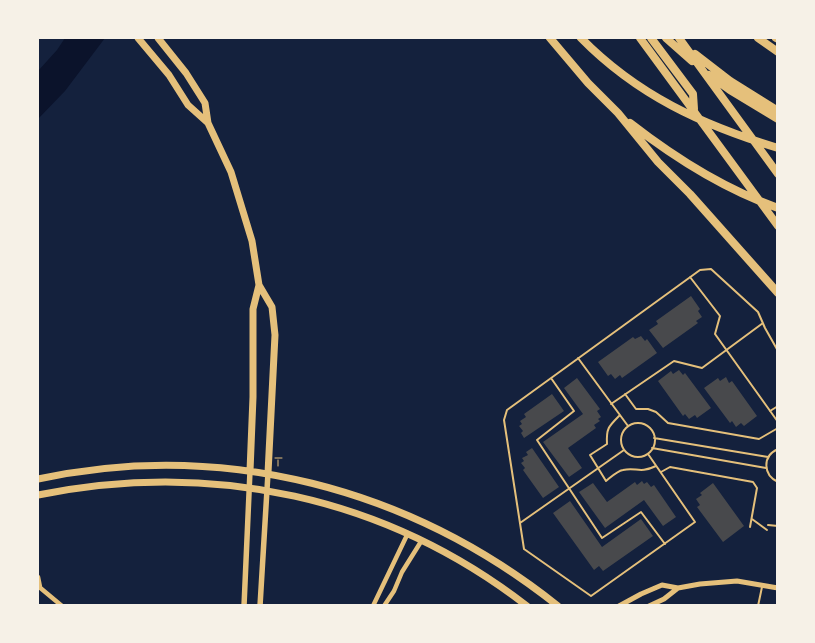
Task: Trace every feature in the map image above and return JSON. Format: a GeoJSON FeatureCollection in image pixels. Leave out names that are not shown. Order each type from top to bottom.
{"type":"FeatureCollection","features":[{"type":"Feature","properties":{"kind":"highway"},"geometry":{"type":"LineString","coordinates":[[550,38],[618,113],[658,162],[690,194],[778,294]]}},
{"type":"Feature","properties":{"kind":"highway"},"geometry":{"type":"LineString","coordinates":[[581,38],[649,94],[715,127],[778,148]]}},
{"type":"Feature","properties":{"kind":"highway"},"geometry":{"type":"LineString","coordinates":[[640,38],[778,226]]}},
{"type":"Feature","properties":{"kind":"highway"},"geometry":{"type":"LineString","coordinates":[[651,38],[693,94],[695,111]]}},
{"type":"Feature","properties":{"kind":"highway"},"geometry":{"type":"LineString","coordinates":[[666,38],[730,90],[778,119]]}},
{"type":"Feature","properties":{"kind":"highway"},"geometry":{"type":"LineString","coordinates":[[678,38],[730,81],[778,111]]}},
{"type":"Feature","properties":{"kind":"highway"},"geometry":{"type":"LineString","coordinates":[[678,38],[778,174]]}},
{"type":"Feature","properties":{"kind":"highway"},"geometry":{"type":"LineString","coordinates":[[758,38],[778,52]]}},
{"type":"Feature","properties":{"kind":"highway"},"geometry":{"type":"LineString","coordinates":[[618,113],[652,140],[702,173],[733,189],[778,208]]}},
{"type":"Feature","properties":{"kind":"main road"},"geometry":{"type":"LineString","coordinates":[[138,38],[169,75],[188,104],[208,124]]}},
{"type":"Feature","properties":{"kind":"main road"},"geometry":{"type":"LineString","coordinates":[[158,38],[186,74],[205,103],[208,124],[231,172],[252,240],[259,285],[272,307],[275,335],[260,606]]}},
{"type":"Feature","properties":{"kind":"main road"},"geometry":{"type":"LineString","coordinates":[[244,606],[254,368],[253,309],[259,285]]}},
{"type":"Feature","properties":{"kind":"main road"},"geometry":{"type":"LineString","coordinates":[[38,479],[90,469],[139,465],[181,465],[268,473],[318,484],[356,495],[410,516],[478,551],[520,578],[558,606]]}},
{"type":"Feature","properties":{"kind":"main road"},"geometry":{"type":"LineString","coordinates":[[38,496],[89,486],[144,482],[190,482],[266,489],[342,508],[408,533],[471,566],[527,606]]}},
{"type":"Feature","properties":{"kind":"street"},"geometry":{"type":"LineString","coordinates":[[373,606],[408,533]]}},
{"type":"Feature","properties":{"kind":"street"},"geometry":{"type":"LineString","coordinates":[[384,606],[422,540]]}},
{"type":"Feature","properties":{"kind":"street"},"geometry":{"type":"LineString","coordinates":[[392,567],[402,572]]}},
{"type":"Feature","properties":{"kind":"street"},"geometry":{"type":"LineString","coordinates":[[38,577],[39,587],[62,606]]}},
{"type":"Feature","properties":{"kind":"street"},"geometry":{"type":"LineString","coordinates":[[619,606],[641,594],[662,586],[678,588],[720,582],[746,582],[778,588]]}},
{"type":"Feature","properties":{"kind":"street"},"geometry":{"type":"LineString","coordinates":[[649,606],[664,600],[678,588]]}},
{"type":"Feature","properties":{"kind":"lane"},"geometry":{"type":"LineString","coordinates":[[648,454],[695,522],[591,596],[524,548],[504,420],[507,410],[700,270],[711,269],[758,312],[778,351]]}},
{"type":"Feature","properties":{"kind":"lane"},"geometry":{"type":"LineString","coordinates":[[690,278],[720,316],[715,334],[778,422]]}},
{"type":"Feature","properties":{"kind":"lane"},"geometry":{"type":"LineString","coordinates":[[611,404],[674,361],[702,368],[763,324]]}},
{"type":"Feature","properties":{"kind":"lane"},"geometry":{"type":"LineString","coordinates":[[578,358],[628,426]]}},
{"type":"Feature","properties":{"kind":"lane"},"geometry":{"type":"LineString","coordinates":[[551,378],[574,411],[537,440],[602,538],[641,512],[665,544]]}},
{"type":"Feature","properties":{"kind":"lane"},"geometry":{"type":"LineString","coordinates":[[625,394],[636,409],[648,409],[656,412],[668,423],[759,439],[778,428]]}},
{"type":"Feature","properties":{"kind":"lane"},"geometry":{"type":"LineString","coordinates":[[770,411],[778,406]]}},
{"type":"Feature","properties":{"kind":"lane"},"geometry":{"type":"LineString","coordinates":[[620,415],[608,427],[606,432],[607,444],[590,455],[606,481],[622,470],[648,470],[656,465]]}},
{"type":"Feature","properties":{"kind":"lane"},"geometry":{"type":"LineString","coordinates":[[640,423],[646,425],[651,430],[654,438],[652,448],[648,454],[635,456],[624,450],[621,437],[623,431],[628,426],[640,423]]}},
{"type":"Feature","properties":{"kind":"lane"},"geometry":{"type":"LineString","coordinates":[[654,438],[768,457]]}},
{"type":"Feature","properties":{"kind":"lane"},"geometry":{"type":"LineString","coordinates":[[652,448],[766,468]]}},
{"type":"Feature","properties":{"kind":"lane"},"geometry":{"type":"LineString","coordinates":[[778,449],[768,457],[766,468],[768,474],[778,482]]}},
{"type":"Feature","properties":{"kind":"lane"},"geometry":{"type":"LineString","coordinates":[[520,523],[624,450]]}},
{"type":"Feature","properties":{"kind":"lane"},"geometry":{"type":"LineString","coordinates":[[660,472],[670,467],[753,482],[757,488],[750,527]]}},
{"type":"Feature","properties":{"kind":"lane"},"geometry":{"type":"LineString","coordinates":[[752,519],[767,530]]}},
{"type":"Feature","properties":{"kind":"lane"},"geometry":{"type":"LineString","coordinates":[[768,525],[778,526]]}},
{"type":"Feature","properties":{"kind":"lane"},"geometry":{"type":"LineString","coordinates":[[758,606],[763,585]]}},
{"type":"Feature","properties":{"kind":"path"},"geometry":{"type":"LineString","coordinates":[[274,458],[282,458]]}},
{"type":"Feature","properties":{"kind":"path"},"geometry":{"type":"LineString","coordinates":[[278,459],[278,466]]}},
{"type":"Feature","properties":{"kind":"water"},"geometry":{"type":"Polygon","coordinates":[[[65,38],[105,38],[65,91],[38,119],[38,71],[65,38]]]}},
{"type":"Feature","properties":{"kind":"building"},"geometry":{"type":"Polygon","coordinates":[[[691,296],[700,309],[698,311],[702,317],[696,321],[698,323],[663,348],[649,330],[658,324],[656,321],[691,296]]]}},
{"type":"Feature","properties":{"kind":"building"},"geometry":{"type":"Polygon","coordinates":[[[641,336],[645,341],[647,339],[657,353],[622,378],[620,375],[615,379],[611,374],[608,376],[598,362],[633,337],[635,339],[641,336]]]}},
{"type":"Feature","properties":{"kind":"building"},"geometry":{"type":"Polygon","coordinates":[[[679,370],[683,375],[685,373],[711,408],[697,418],[695,415],[689,419],[685,414],[683,416],[658,381],[671,371],[673,374],[679,370]]]}},
{"type":"Feature","properties":{"kind":"building"},"geometry":{"type":"Polygon","coordinates":[[[726,377],[729,383],[732,381],[757,416],[744,426],[741,423],[736,427],[732,421],[730,423],[704,388],[718,378],[720,381],[726,377]]]}},
{"type":"Feature","properties":{"kind":"building"},"geometry":{"type":"Polygon","coordinates":[[[577,378],[600,409],[597,411],[601,417],[598,419],[600,421],[594,425],[596,428],[568,448],[582,468],[569,477],[543,442],[583,414],[564,388],[577,378]]]}},
{"type":"Feature","properties":{"kind":"building"},"geometry":{"type":"Polygon","coordinates":[[[552,394],[564,411],[524,438],[521,433],[523,431],[519,426],[522,424],[520,421],[526,417],[524,414],[552,394]]]}},
{"type":"Feature","properties":{"kind":"building"},"geometry":{"type":"Polygon","coordinates":[[[532,448],[559,487],[543,498],[523,470],[525,468],[521,463],[524,461],[522,458],[528,455],[526,452],[532,448]]]}},
{"type":"Feature","properties":{"kind":"building"},"geometry":{"type":"Polygon","coordinates":[[[642,481],[644,484],[647,482],[651,487],[654,485],[676,517],[663,526],[644,500],[605,528],[579,492],[593,483],[607,502],[635,482],[637,485],[642,481]]]}},
{"type":"Feature","properties":{"kind":"building"},"geometry":{"type":"Polygon","coordinates":[[[713,483],[744,526],[723,542],[697,507],[700,505],[696,499],[702,495],[700,493],[713,483]]]}},
{"type":"Feature","properties":{"kind":"building"},"geometry":{"type":"Polygon","coordinates":[[[570,501],[602,547],[641,519],[653,536],[603,571],[599,566],[594,570],[553,513],[570,501]]]}}]}
